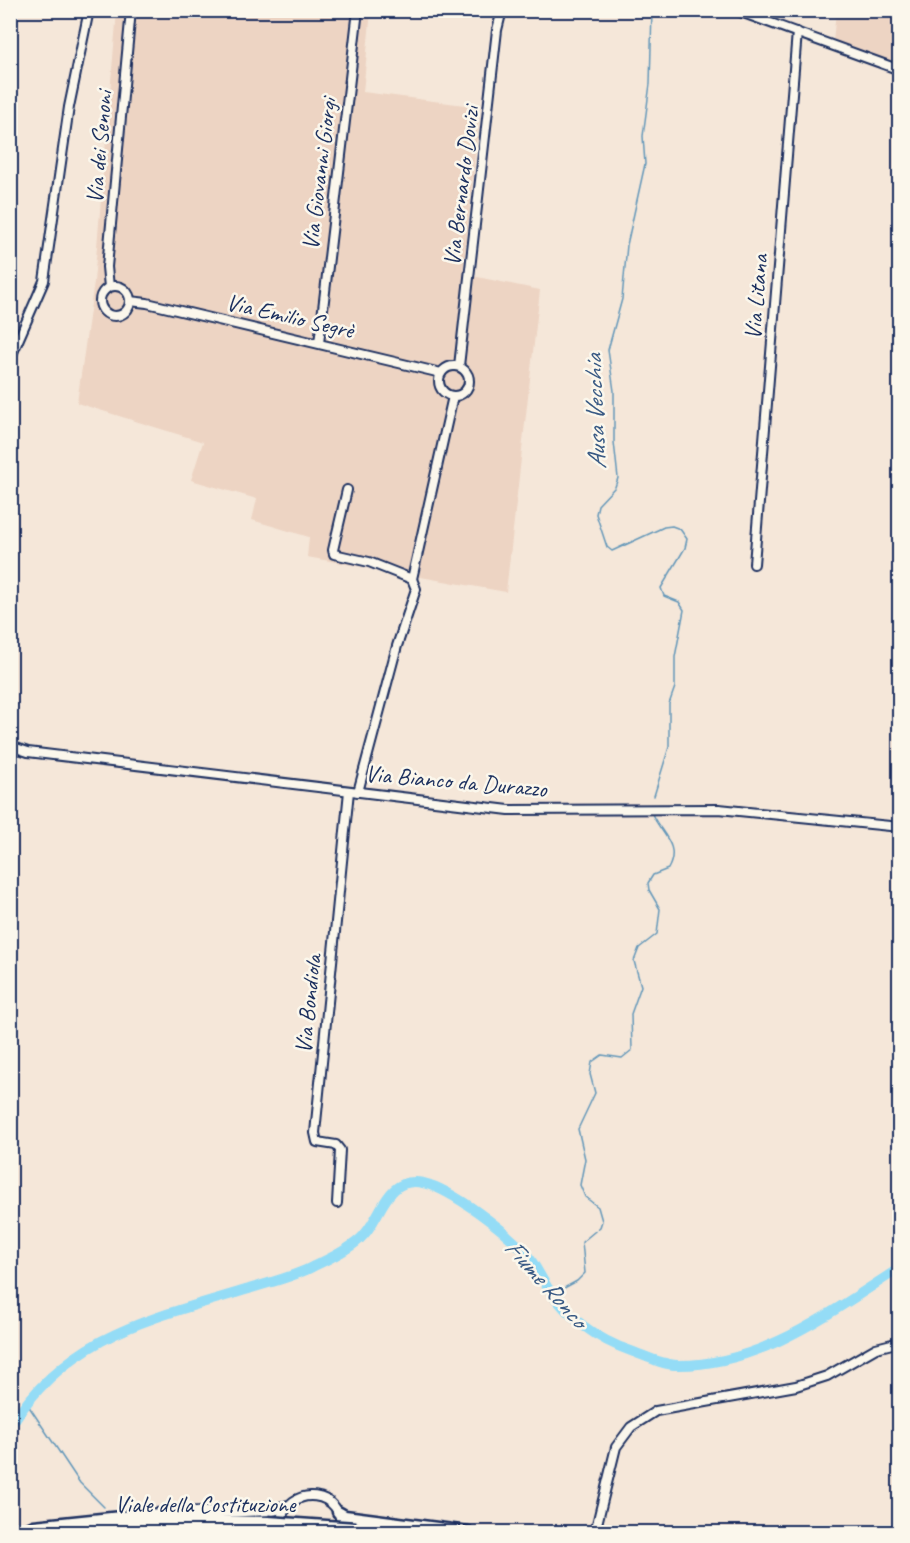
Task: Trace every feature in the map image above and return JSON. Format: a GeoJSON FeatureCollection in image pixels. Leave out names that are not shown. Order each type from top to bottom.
{"type":"FeatureCollection","features":[{"type":"Feature","properties":{"kind":"highway"},"geometry":{"type":"LineString","coordinates":[[24,1530],[34,1526],[106,1518],[272,1510],[286,1507]]}},
{"type":"Feature","properties":{"kind":"highway"},"geometry":{"type":"LineString","coordinates":[[338,1512],[345,1516],[468,1533]]}},
{"type":"Feature","properties":{"kind":"highway","name":"Viale della Costituzione"},"geometry":{"type":"LineString","coordinates":[[11,1533],[24,1530],[142,1523],[356,1528],[399,1533]]}},
{"type":"Feature","properties":{"kind":"highway","name":"Viale della Costituzione"},"geometry":{"type":"LineString","coordinates":[[91,1533],[268,1526],[306,1533]]}},
{"type":"Feature","properties":{"kind":"street"},"geometry":{"type":"LineString","coordinates":[[10,359],[44,280],[69,107],[89,10]]}},
{"type":"Feature","properties":{"kind":"street","name":"Via dei Senoni"},"geometry":{"type":"LineString","coordinates":[[109,288],[107,267],[131,10]]}},
{"type":"Feature","properties":{"kind":"street","name":"Via Giovanni Giorgi"},"geometry":{"type":"LineString","coordinates":[[318,343],[358,10]]}},
{"type":"Feature","properties":{"kind":"street","name":"Via Bernardo Dovizi"},"geometry":{"type":"LineString","coordinates":[[459,366],[497,30],[502,10]]}},
{"type":"Feature","properties":{"kind":"street"},"geometry":{"type":"LineString","coordinates":[[735,10],[900,70]]}},
{"type":"Feature","properties":{"kind":"street","name":"Via Litana"},"geometry":{"type":"LineString","coordinates":[[754,564],[797,32]]}},
{"type":"Feature","properties":{"kind":"street"},"geometry":{"type":"LineString","coordinates":[[109,288],[123,289],[130,302],[124,314],[116,316],[107,314],[100,302],[102,294],[109,288]]}},
{"type":"Feature","properties":{"kind":"street","name":"Via Emilio Segrè"},"geometry":{"type":"LineString","coordinates":[[130,302],[147,303],[441,373]]}},
{"type":"Feature","properties":{"kind":"street"},"geometry":{"type":"LineString","coordinates":[[450,366],[459,366],[469,375],[469,384],[462,394],[453,396],[442,390],[439,383],[441,373],[450,366]]}},
{"type":"Feature","properties":{"kind":"street"},"geometry":{"type":"LineString","coordinates":[[358,792],[397,646],[416,589],[412,579],[453,396]]}},
{"type":"Feature","properties":{"kind":"street"},"geometry":{"type":"LineString","coordinates":[[347,490],[334,554],[369,562],[412,579]]}},
{"type":"Feature","properties":{"kind":"street","name":"Via Bianco da Durazzo"},"geometry":{"type":"LineString","coordinates":[[10,746],[28,752],[509,810],[719,809],[900,827]]}},
{"type":"Feature","properties":{"kind":"street","name":"Via Bondiola"},"geometry":{"type":"LineString","coordinates":[[337,1203],[340,1150],[336,1145],[317,1142],[315,1133],[349,791]]}},
{"type":"Feature","properties":{"kind":"street"},"geometry":{"type":"LineString","coordinates":[[595,1533],[616,1447],[631,1427],[656,1411],[807,1383],[827,1376],[876,1348],[900,1342]]}},
{"type":"Feature","properties":{"kind":"street"},"geometry":{"type":"LineString","coordinates":[[280,1533],[281,1515],[286,1507],[300,1497],[317,1496],[326,1499],[338,1512],[340,1533]]}},
{"type":"Feature","properties":{"kind":"shaded area"},"geometry":{"type":"Polygon","coordinates":[[[117,11],[371,11],[363,92],[480,107],[463,274],[540,290],[506,592],[307,557],[309,537],[252,520],[257,499],[191,480],[203,442],[77,403],[94,282],[117,11]]]}},
{"type":"Feature","properties":{"kind":"shaded area"},"geometry":{"type":"Polygon","coordinates":[[[836,11],[899,11],[899,66],[833,42],[836,11]]]}},
{"type":"Feature","properties":{"kind":"waterway","name":"Ausa Vecchia"},"geometry":{"type":"LineString","coordinates":[[652,10],[650,84],[643,136],[645,164],[627,245],[622,299],[608,350],[614,391],[614,442],[618,478],[615,487],[598,505],[596,514],[607,547],[612,551],[664,527],[672,526],[680,529],[687,539],[685,548],[661,588],[664,596],[679,602],[684,610],[675,657],[675,687],[669,704],[669,747],[654,796]]}},
{"type":"Feature","properties":{"kind":"waterway","name":"Ausa Vecchia"},"geometry":{"type":"LineString","coordinates":[[553,1294],[577,1281],[585,1273],[582,1242],[600,1227],[602,1221],[598,1207],[585,1197],[580,1185],[585,1159],[578,1129],[595,1093],[590,1074],[592,1062],[602,1055],[622,1058],[632,1050],[631,1014],[641,986],[634,961],[639,948],[657,934],[660,909],[649,890],[648,883],[653,875],[668,869],[672,853],[668,840],[652,814]]}},
{"type":"Feature","properties":{"kind":"waterway","name":"Fiume Ronco"},"geometry":{"type":"LineString","coordinates":[[10,1427],[33,1396],[58,1370],[85,1350],[114,1334],[146,1321],[290,1276],[332,1257],[360,1239],[392,1192],[410,1182],[435,1187],[464,1203],[494,1224],[528,1256],[556,1299],[584,1327],[618,1346],[672,1365],[708,1363],[767,1346],[822,1318],[900,1268]]}},
{"type":"Feature","properties":{"kind":"waterway"},"geometry":{"type":"LineString","coordinates":[[26,1402],[80,1483],[104,1507]]}}]}
